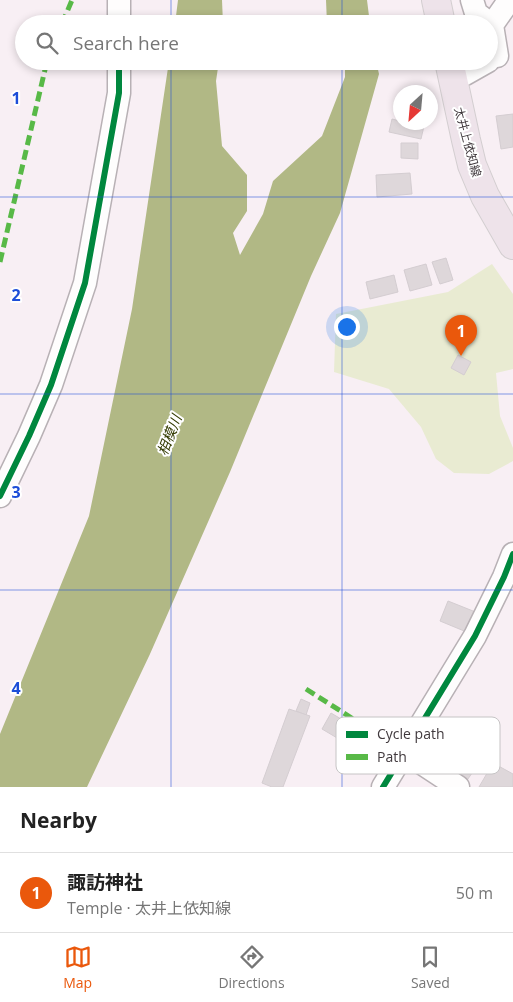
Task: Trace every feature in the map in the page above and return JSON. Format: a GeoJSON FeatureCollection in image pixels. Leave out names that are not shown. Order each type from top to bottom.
{"type":"FeatureCollection","features":[{"type":"Feature","properties":{"kind":"main road"},"geometry":{"type":"LineString","coordinates":[[436,0],[439,15]]}},
{"type":"Feature","properties":{"kind":"main road","name":"太井上依知線"},"geometry":{"type":"LineString","coordinates":[[450,70],[472,165],[485,196],[513,245]]}},
{"type":"Feature","properties":{"kind":"street"},"geometry":{"type":"LineString","coordinates":[[119,0],[119,15]]}},
{"type":"Feature","properties":{"kind":"street"},"geometry":{"type":"LineString","coordinates":[[472,0],[477,15]]}},
{"type":"Feature","properties":{"kind":"street"},"geometry":{"type":"LineString","coordinates":[[498,16],[506,5],[507,0]]}},
{"type":"Feature","properties":{"kind":"street"},"geometry":{"type":"LineString","coordinates":[[0,496],[51,385],[84,283],[119,93],[119,70]]}},
{"type":"Feature","properties":{"kind":"street"},"geometry":{"type":"LineString","coordinates":[[453,70],[466,74],[473,70]]}},
{"type":"Feature","properties":{"kind":"street"},"geometry":{"type":"LineString","coordinates":[[426,717],[475,636],[504,577],[513,554]]}},
{"type":"Feature","properties":{"kind":"street"},"geometry":{"type":"LineString","coordinates":[[383,787],[391,774]]}},
{"type":"Feature","properties":{"kind":"street"},"geometry":{"type":"LineString","coordinates":[[438,774],[458,787]]}},
{"type":"Feature","properties":{"kind":"shaded area"},"geometry":{"type":"Polygon","coordinates":[[[492,264],[513,294],[513,369],[496,373],[500,416],[513,448],[513,461],[489,474],[454,473],[436,459],[421,427],[389,389],[334,372],[336,314],[448,292],[492,264]]]}},
{"type":"Feature","properties":{"kind":"water"},"geometry":{"type":"Polygon","coordinates":[[[178,0],[222,0],[223,15],[176,15],[178,0]]]}},
{"type":"Feature","properties":{"kind":"water"},"geometry":{"type":"Polygon","coordinates":[[[326,0],[367,0],[369,15],[327,15],[326,0]]]}},
{"type":"Feature","properties":{"kind":"water","name":"相模川"},"geometry":{"type":"Polygon","coordinates":[[[168,70],[218,70],[216,81],[222,146],[247,175],[247,211],[233,233],[240,255],[263,214],[273,181],[322,136],[345,77],[345,70],[378,70],[379,74],[340,213],[311,276],[230,472],[150,654],[87,787],[0,787],[0,734],[89,516],[132,309],[168,70]]]}},
{"type":"Feature","properties":{"kind":"building"},"geometry":{"type":"Polygon","coordinates":[[[513,114],[513,147],[501,149],[496,116],[513,114]]]}},
{"type":"Feature","properties":{"kind":"building"},"geometry":{"type":"Polygon","coordinates":[[[392,119],[393,130],[423,130],[421,139],[389,132],[392,119]]]}},
{"type":"Feature","properties":{"kind":"building"},"geometry":{"type":"Polygon","coordinates":[[[401,143],[418,143],[418,159],[401,158],[401,143]]]}},
{"type":"Feature","properties":{"kind":"building"},"geometry":{"type":"Polygon","coordinates":[[[410,173],[412,194],[377,197],[376,175],[410,173]]]}},
{"type":"Feature","properties":{"kind":"building"},"geometry":{"type":"Polygon","coordinates":[[[446,258],[453,280],[440,284],[432,262],[446,258]]]}},
{"type":"Feature","properties":{"kind":"building"},"geometry":{"type":"Polygon","coordinates":[[[426,264],[432,285],[410,291],[404,270],[426,264]]]}},
{"type":"Feature","properties":{"kind":"building"},"geometry":{"type":"Polygon","coordinates":[[[394,275],[398,292],[370,299],[366,282],[394,275]]]}},
{"type":"Feature","properties":{"kind":"building"},"geometry":{"type":"Polygon","coordinates":[[[458,355],[471,362],[464,375],[451,368],[458,355]]]}},
{"type":"Feature","properties":{"kind":"building"},"geometry":{"type":"Polygon","coordinates":[[[448,601],[478,613],[469,633],[440,621],[448,601]]]}},
{"type":"Feature","properties":{"kind":"building"},"geometry":{"type":"Polygon","coordinates":[[[301,699],[310,703],[306,715],[296,711],[301,699]]]}},
{"type":"Feature","properties":{"kind":"building"},"geometry":{"type":"Polygon","coordinates":[[[289,709],[310,716],[283,787],[272,787],[262,783],[289,709]]]}},
{"type":"Feature","properties":{"kind":"building"},"geometry":{"type":"Polygon","coordinates":[[[331,713],[338,717],[336,717],[336,737],[322,729],[331,713]]]}},
{"type":"Feature","properties":{"kind":"building"},"geometry":{"type":"Polygon","coordinates":[[[500,767],[513,774],[513,787],[479,787],[487,774],[500,774],[500,767]]]}},
{"type":"Feature","properties":{"kind":"building"},"geometry":{"type":"Polygon","coordinates":[[[444,774],[471,774],[463,786],[444,774]]]}},
{"type":"Feature","properties":{"kind":"marked path"},"geometry":{"type":"LineString","coordinates":[[66,15],[72,0]]}},
{"type":"Feature","properties":{"kind":"marked path"},"geometry":{"type":"LineString","coordinates":[[0,262],[45,70]]}},
{"type":"Feature","properties":{"kind":"marked path"},"geometry":{"type":"LineString","coordinates":[[306,689],[350,717]]}},
{"type":"Feature","properties":{"kind":"cycle path"},"geometry":{"type":"LineString","coordinates":[[0,496],[51,385],[85,283],[119,93],[119,70]]}},
{"type":"Feature","properties":{"kind":"cycle path"},"geometry":{"type":"LineString","coordinates":[[426,717],[475,636],[504,577],[513,554]]}},
{"type":"Feature","properties":{"kind":"cycle path"},"geometry":{"type":"LineString","coordinates":[[383,787],[391,774]]}},
{"type":"Feature","properties":{"kind":"place","name":"諏訪神社"},"geometry":{"type":"Point","coordinates":[461,356]}}]}
